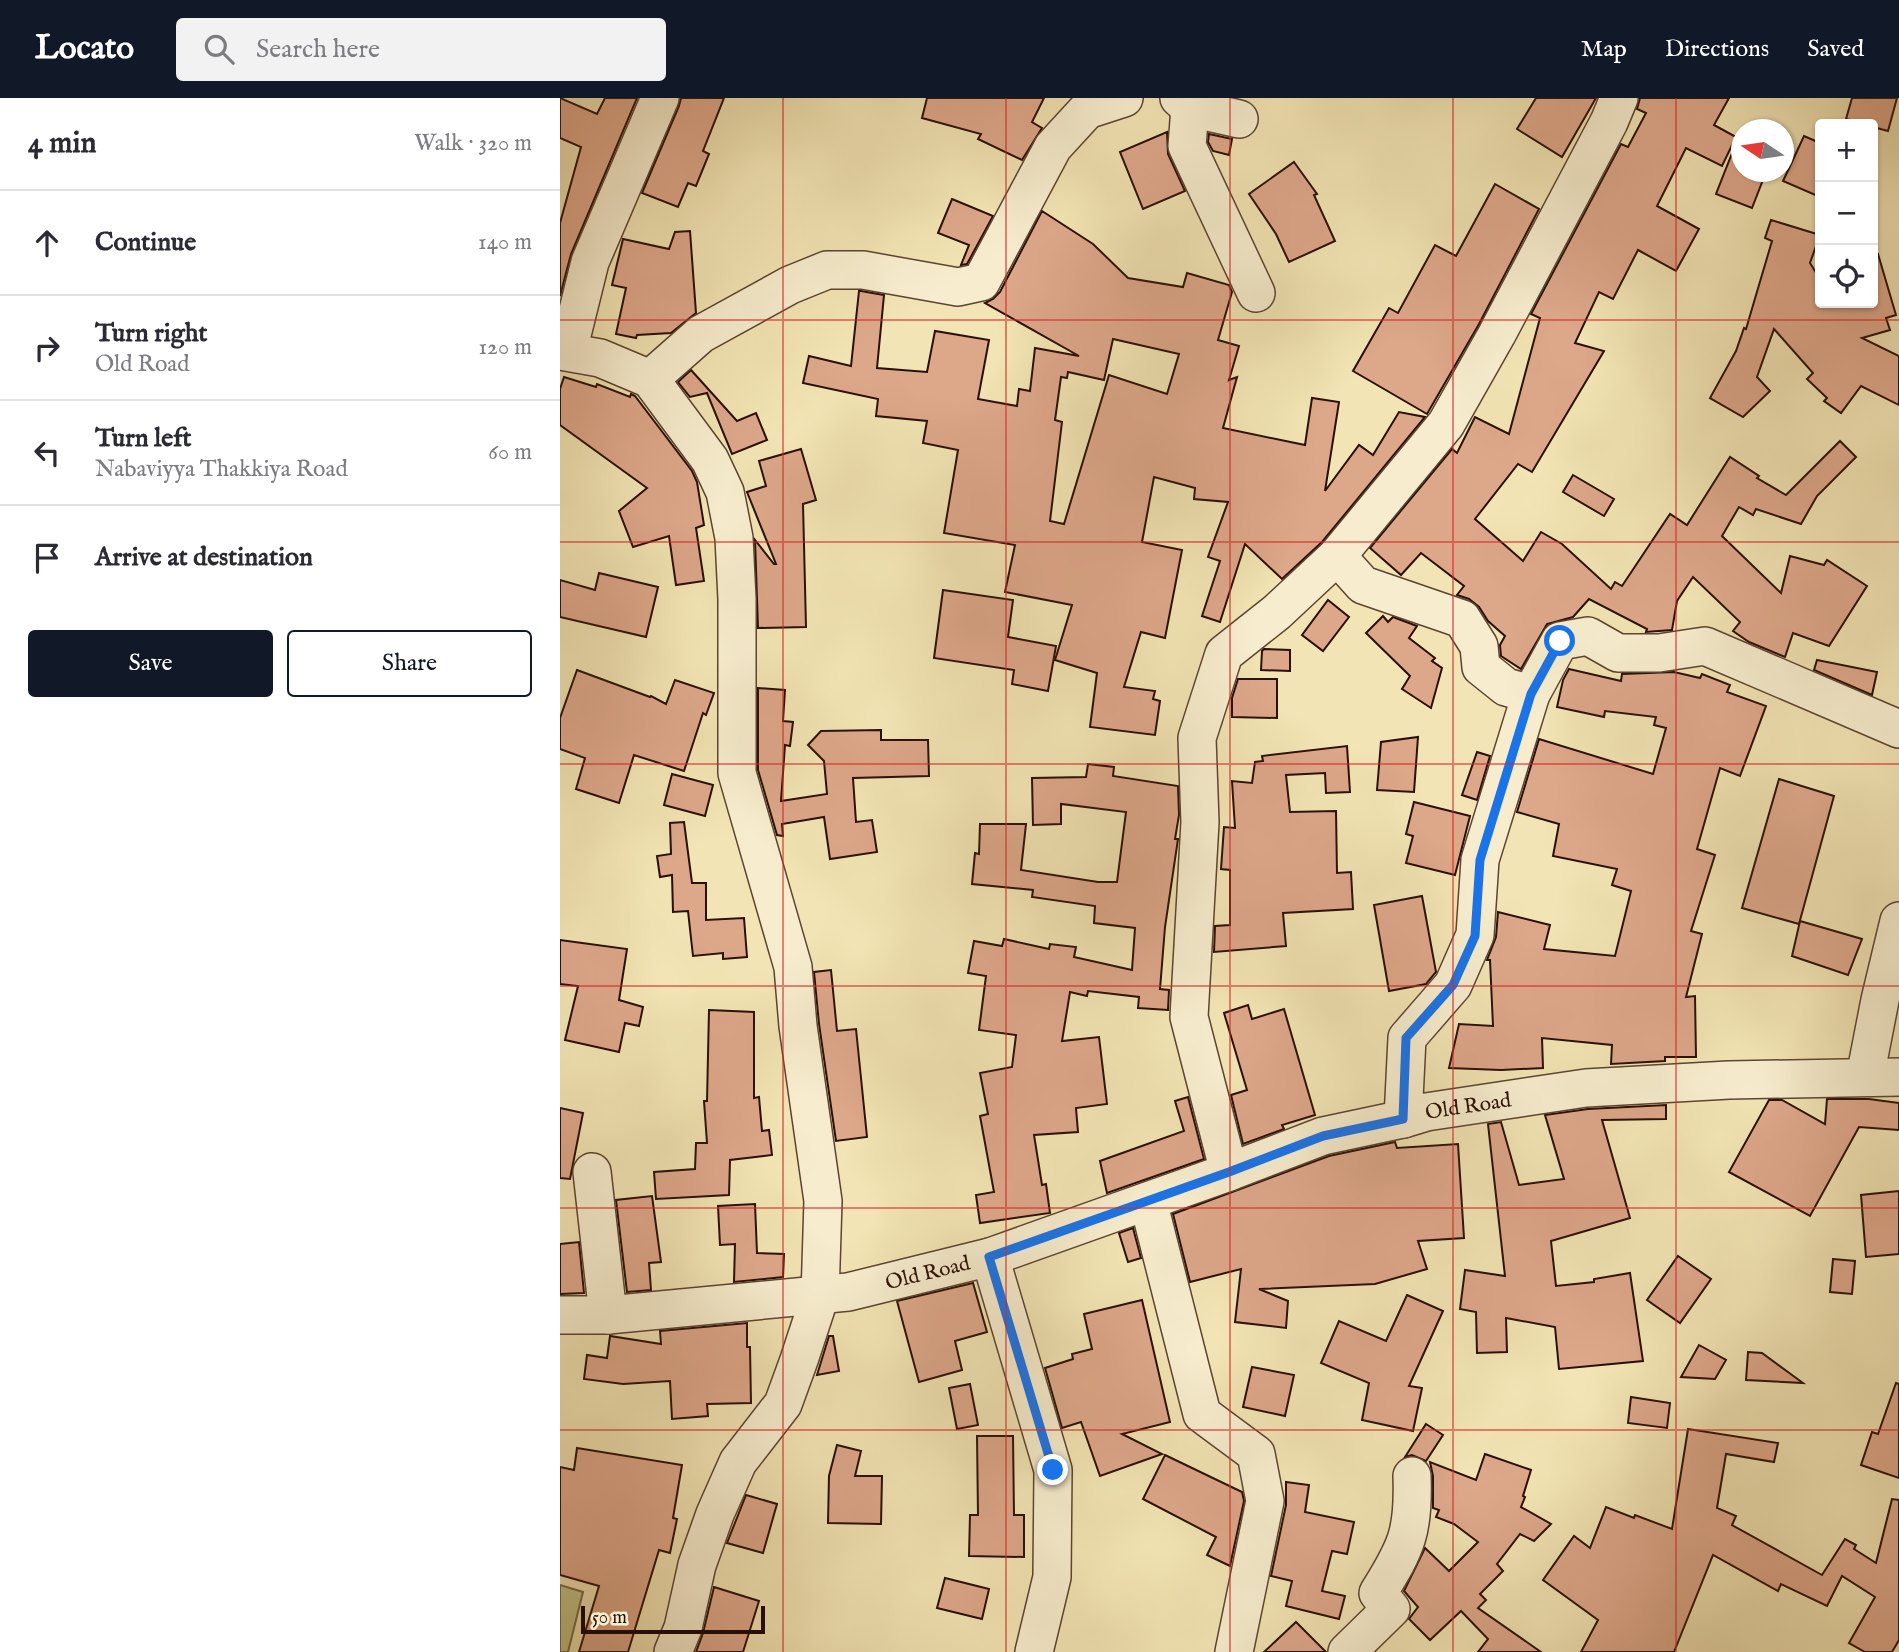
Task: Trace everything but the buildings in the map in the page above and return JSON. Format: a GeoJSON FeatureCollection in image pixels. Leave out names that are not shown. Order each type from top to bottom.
{"type":"FeatureCollection","features":[{"type":"Feature","properties":{"kind":"street"},"geometry":{"type":"LineString","coordinates":[[660,98],[590,262],[564,351],[600,358],[650,379],[710,460],[725,492],[734,538],[737,598],[737,773],[793,967],[798,1026],[823,1201],[820,1296],[783,1404],[738,1462],[715,1514],[697,1565],[684,1628],[673,1652]]}},
{"type":"Feature","properties":{"kind":"street"},"geometry":{"type":"LineString","coordinates":[[650,379],[701,334],[790,285],[827,270],[863,270],[958,287],[981,282],[1054,147],[1087,110],[1124,98]]}},
{"type":"Feature","properties":{"kind":"street"},"geometry":{"type":"LineString","coordinates":[[1229,1172],[1189,1017],[1200,822],[1197,738],[1224,654],[1277,612],[1337,556],[1447,424],[1503,323],[1619,98]]}},
{"type":"Feature","properties":{"kind":"street"},"geometry":{"type":"LineString","coordinates":[[1239,119],[1184,103],[1187,146],[1256,293]]}},
{"type":"Feature","properties":{"kind":"street"},"geometry":{"type":"LineString","coordinates":[[1337,556],[1363,585],[1462,619],[1479,646],[1481,667],[1506,687],[1531,694]]}},
{"type":"Feature","properties":{"kind":"street"},"geometry":{"type":"LineString","coordinates":[[1403,1119],[1406,1038],[1453,985],[1475,936],[1480,860],[1531,694],[1560,641],[1588,636],[1618,653],[1659,653],[1705,646],[1899,729]]}},
{"type":"Feature","properties":{"kind":"street"},"geometry":{"type":"LineString","coordinates":[[1882,1077],[1880,1000],[1899,921]]}},
{"type":"Feature","properties":{"kind":"street","name":"Old Road"},"geometry":{"type":"LineString","coordinates":[[560,1315],[608,1315],[848,1292],[989,1257],[1323,1136],[1426,1112],[1586,1088],[1729,1080],[1882,1077]]}},
{"type":"Feature","properties":{"kind":"street"},"geometry":{"type":"LineString","coordinates":[[592,1172],[608,1315]]}},
{"type":"Feature","properties":{"kind":"street"},"geometry":{"type":"LineString","coordinates":[[1147,1201],[1202,1414],[1256,1454],[1263,1489],[1265,1501],[1234,1652]]}},
{"type":"Feature","properties":{"kind":"street"},"geometry":{"type":"LineString","coordinates":[[989,1257],[1053,1470],[1052,1577],[1034,1652]]}},
{"type":"Feature","properties":{"kind":"street"},"geometry":{"type":"LineString","coordinates":[[1347,1652],[1391,1609],[1378,1593],[1408,1539],[1413,1509],[1412,1476]]}},
{"type":"Feature","properties":{"kind":"green space"},"geometry":{"type":"Polygon","coordinates":[[[560,1585],[583,1592],[568,1652],[560,1652],[560,1585]]]}},
{"type":"Feature","properties":{"kind":"route"},"geometry":{"type":"LineString","coordinates":[[1053,1470],[989,1257],[1323,1136],[1403,1119],[1406,1038],[1453,985],[1475,936],[1480,860],[1531,694],[1560,641]]}}]}
